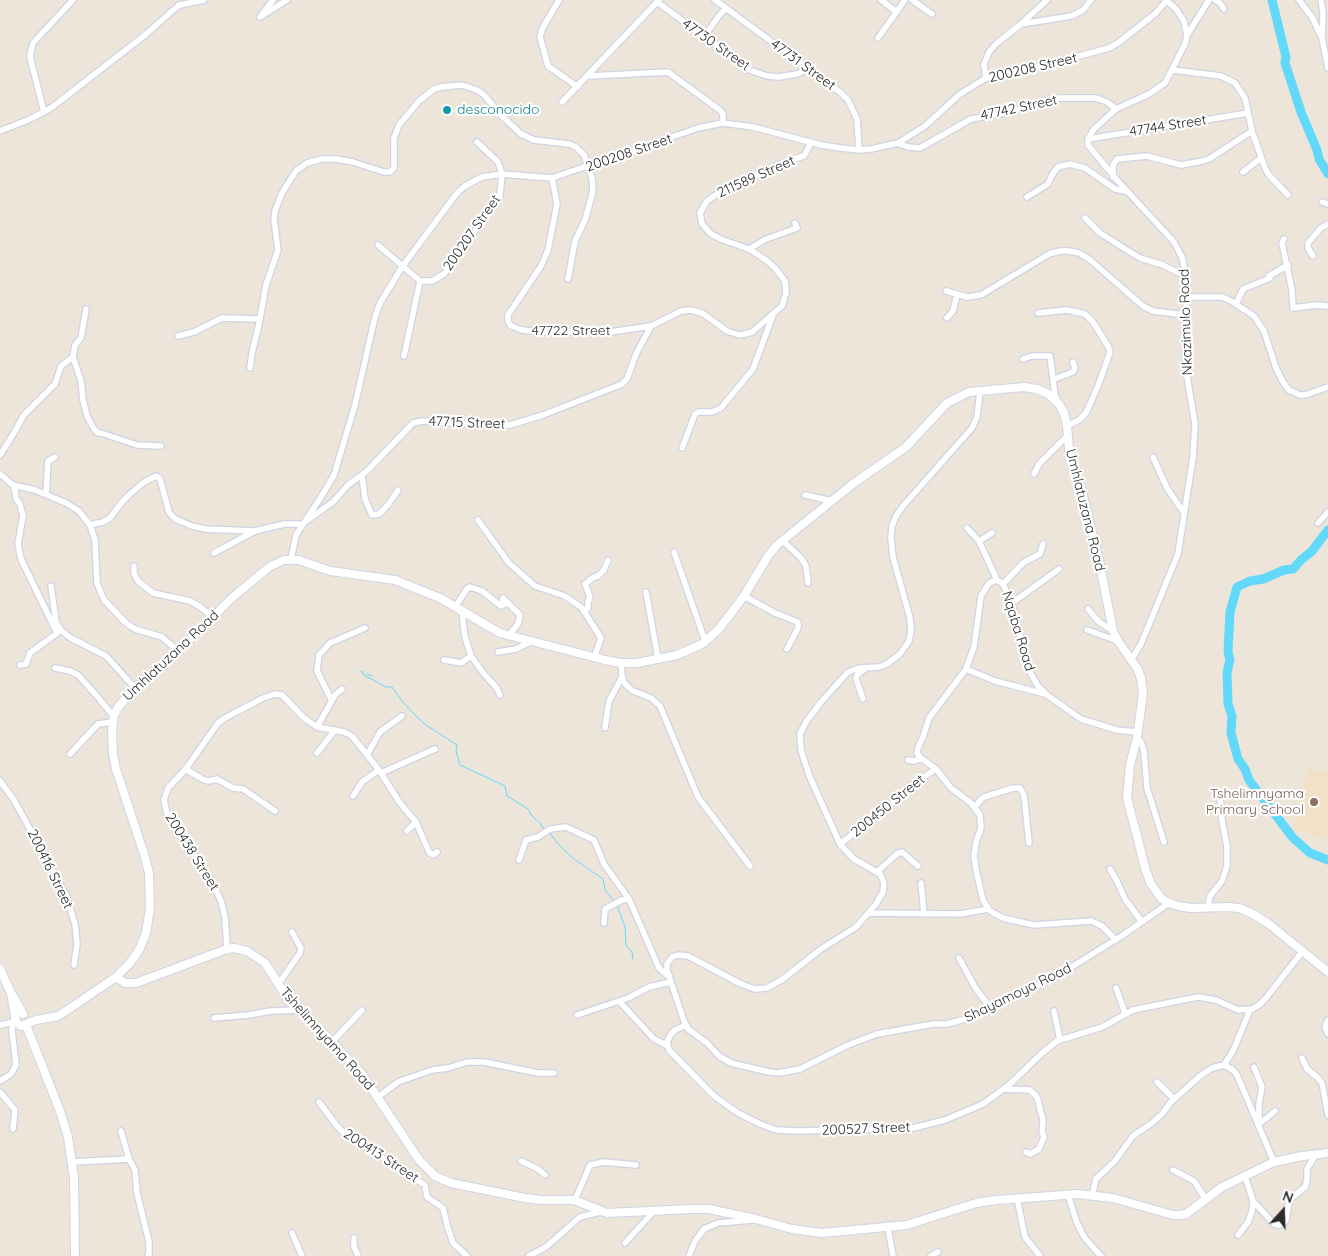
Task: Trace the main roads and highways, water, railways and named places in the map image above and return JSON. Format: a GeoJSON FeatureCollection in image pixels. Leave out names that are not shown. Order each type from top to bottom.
{"type":"FeatureCollection","features":[{"type":"Feature","properties":{"kind":"waterway"},"geometry":{"type":"LineString","coordinates":[[1272,0],[1286,57],[1285,63],[1319,159],[1328,174]]}},
{"type":"Feature","properties":{"kind":"waterway"},"geometry":{"type":"LineString","coordinates":[[1328,530],[1312,551],[1293,569],[1284,570],[1237,587],[1230,612],[1228,652],[1230,659],[1227,673],[1228,704],[1232,716],[1231,733],[1238,759],[1245,769],[1249,780],[1293,838],[1310,853],[1328,860]]}},
{"type":"Feature","properties":{"kind":"waterway"},"geometry":{"type":"LineString","coordinates":[[363,672],[361,671],[364,675],[386,687],[392,687],[417,717],[457,745],[456,751],[460,765],[505,786],[507,796],[528,809],[532,816],[546,829]]}},
{"type":"Feature","properties":{"kind":"waterway"},"geometry":{"type":"LineString","coordinates":[[367,674],[372,676]]}},
{"type":"Feature","properties":{"kind":"waterway"},"geometry":{"type":"LineString","coordinates":[[549,832],[574,859],[603,879],[605,890],[615,902]]}},
{"type":"Feature","properties":{"kind":"waterway"},"geometry":{"type":"LineString","coordinates":[[617,905],[625,927],[626,945],[632,952],[633,959]]}},
{"type":"Feature","properties":{"kind":"place","name":"desconocido"},"geometry":{"type":"Point","coordinates":[447,110]}},
{"type":"Feature","properties":{"kind":"place","name":"Tshelimnyama Primary School"},"geometry":{"type":"Point","coordinates":[1314,802]}}]}
